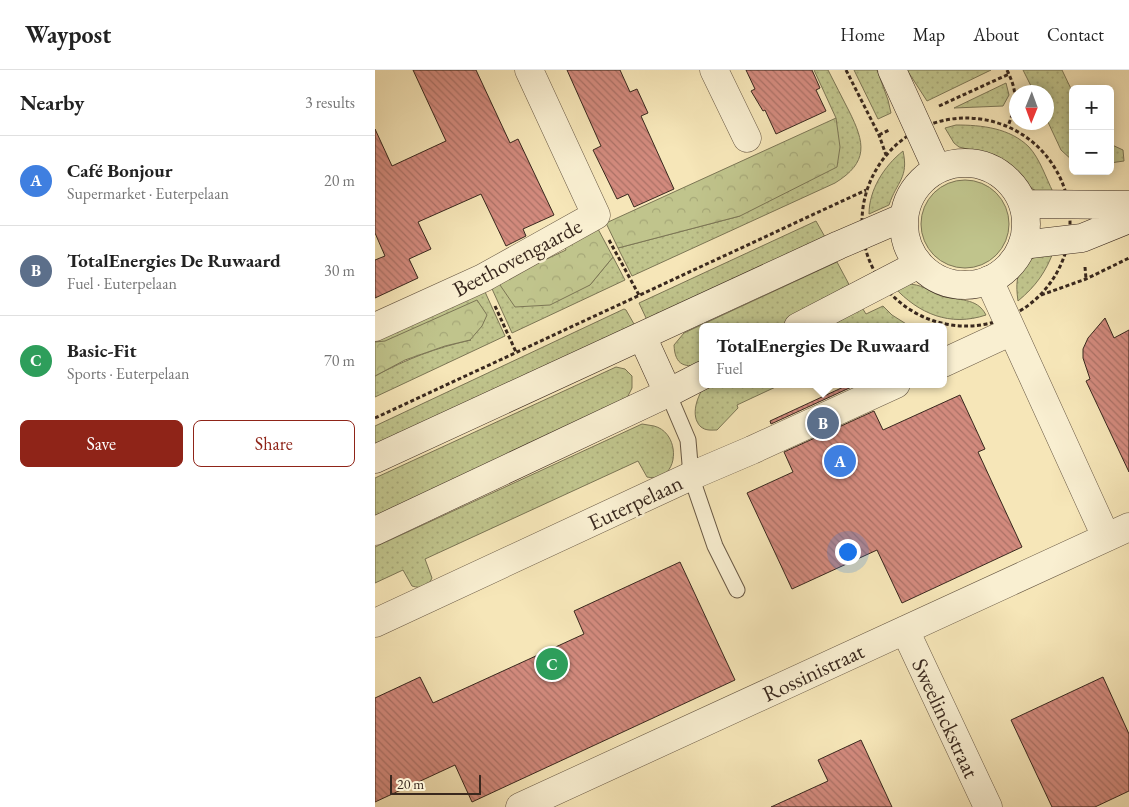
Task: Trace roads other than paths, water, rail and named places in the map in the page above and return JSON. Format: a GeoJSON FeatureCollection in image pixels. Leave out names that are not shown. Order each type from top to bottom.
{"type":"FeatureCollection","features":[{"type":"Feature","properties":{"kind":"street","name":"Beethovengaarde"},"geometry":{"type":"LineString","coordinates":[[375,327],[483,278],[596,215],[529,70]]}},
{"type":"Feature","properties":{"kind":"street"},"geometry":{"type":"LineString","coordinates":[[714,70],[747,138]]}},
{"type":"Feature","properties":{"kind":"street"},"geometry":{"type":"LineString","coordinates":[[892,70],[937,169]]}},
{"type":"Feature","properties":{"kind":"street"},"geometry":{"type":"LineString","coordinates":[[971,163],[988,167],[1003,176],[1015,188],[1023,204],[1026,225],[1022,245],[1014,260],[1003,272],[989,280],[970,285],[951,283],[934,276],[919,264],[910,250],[905,234],[904,218],[907,203],[914,190],[924,178],[937,169],[953,164],[971,163]]}},
{"type":"Feature","properties":{"kind":"street"},"geometry":{"type":"LineString","coordinates":[[1023,204],[1129,205]]}},
{"type":"Feature","properties":{"kind":"street"},"geometry":{"type":"LineString","coordinates":[[375,459],[839,245],[904,218]]}},
{"type":"Feature","properties":{"kind":"street"},"geometry":{"type":"LineString","coordinates":[[1022,245],[1082,238],[1129,219]]}},
{"type":"Feature","properties":{"kind":"street"},"geometry":{"type":"LineString","coordinates":[[806,323],[919,264]]}},
{"type":"Feature","properties":{"kind":"street","name":"Rossinistraat"},"geometry":{"type":"LineString","coordinates":[[520,807],[1118,532],[989,280]]}},
{"type":"Feature","properties":{"kind":"street"},"geometry":{"type":"LineString","coordinates":[[947,361],[1010,324]]}},
{"type":"Feature","properties":{"kind":"street"},"geometry":{"type":"LineString","coordinates":[[642,336],[668,394]]}},
{"type":"Feature","properties":{"kind":"street"},"geometry":{"type":"LineString","coordinates":[[375,530],[668,394],[699,377]]}},
{"type":"Feature","properties":{"kind":"street","name":"Euterpelaan"},"geometry":{"type":"LineString","coordinates":[[375,623],[691,476],[887,388]]}},
{"type":"Feature","properties":{"kind":"street","name":"Sweelinckstraat"},"geometry":{"type":"LineString","coordinates":[[905,630],[988,807]]}},
{"type":"Feature","properties":{"kind":"lane"},"geometry":{"type":"LineString","coordinates":[[668,394],[689,440],[691,476],[715,546],[737,590]]}},
{"type":"Feature","properties":{"kind":"place","name":"TotalEnergies De Ruwaard"},"geometry":{"type":"Point","coordinates":[823,423]}},
{"type":"Feature","properties":{"kind":"place","name":"Café Bonjour"},"geometry":{"type":"Point","coordinates":[840,461]}},
{"type":"Feature","properties":{"kind":"place","name":"Basic-Fit"},"geometry":{"type":"Point","coordinates":[552,664]}}]}
